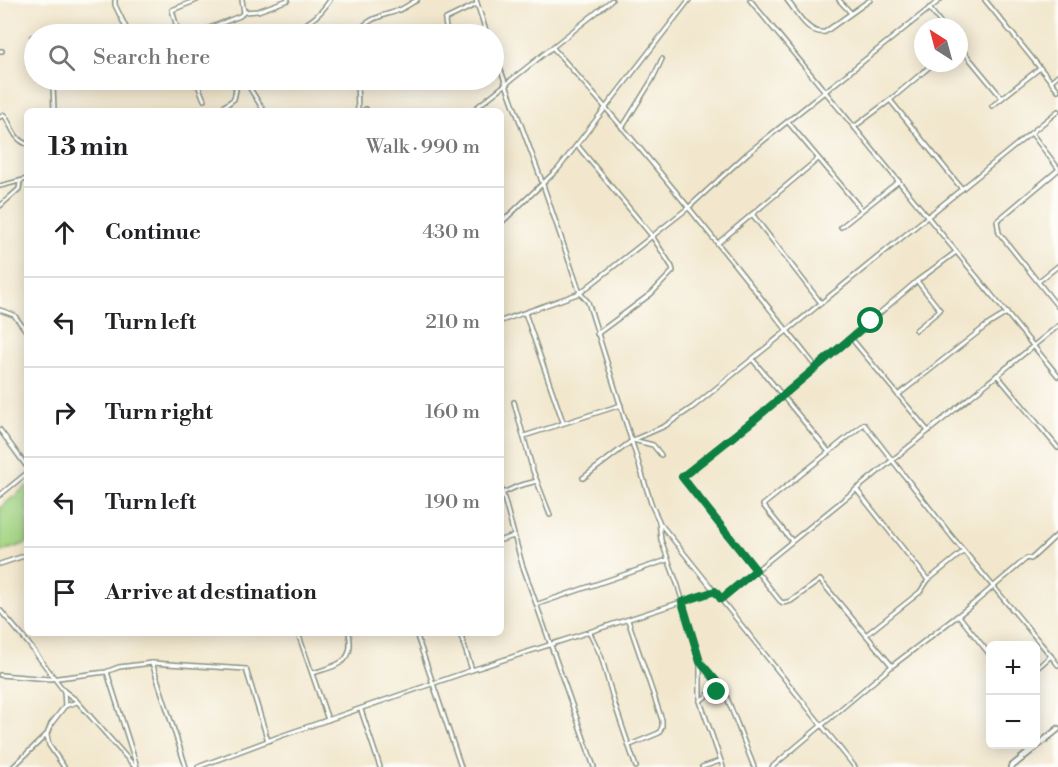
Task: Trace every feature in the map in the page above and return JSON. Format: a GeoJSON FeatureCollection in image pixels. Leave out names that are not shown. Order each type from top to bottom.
{"type":"FeatureCollection","features":[{"type":"Feature","properties":{"kind":"street"},"geometry":{"type":"LineString","coordinates":[[115,0],[124,24]]}},
{"type":"Feature","properties":{"kind":"street"},"geometry":{"type":"LineString","coordinates":[[176,24],[171,10],[197,0]]}},
{"type":"Feature","properties":{"kind":"street"},"geometry":{"type":"LineString","coordinates":[[242,0],[244,12]]}},
{"type":"Feature","properties":{"kind":"street"},"geometry":{"type":"LineString","coordinates":[[220,24],[240,16],[244,12],[258,11],[288,0]]}},
{"type":"Feature","properties":{"kind":"street"},"geometry":{"type":"LineString","coordinates":[[308,24],[323,11],[330,0]]}},
{"type":"Feature","properties":{"kind":"street"},"geometry":{"type":"LineString","coordinates":[[366,24],[376,16],[398,11],[417,0]]}},
{"type":"Feature","properties":{"kind":"street"},"geometry":{"type":"LineString","coordinates":[[506,85],[612,0]]}},
{"type":"Feature","properties":{"kind":"street"},"geometry":{"type":"LineString","coordinates":[[504,220],[558,169],[689,0]]}},
{"type":"Feature","properties":{"kind":"street"},"geometry":{"type":"LineString","coordinates":[[750,0],[1058,376]]}},
{"type":"Feature","properties":{"kind":"street"},"geometry":{"type":"LineString","coordinates":[[787,0],[816,33],[825,32],[850,12],[870,0]]}},
{"type":"Feature","properties":{"kind":"street"},"geometry":{"type":"LineString","coordinates":[[839,0],[850,12]]}},
{"type":"Feature","properties":{"kind":"street"},"geometry":{"type":"LineString","coordinates":[[504,320],[580,293],[688,208],[748,153],[939,0]]}},
{"type":"Feature","properties":{"kind":"street"},"geometry":{"type":"LineString","coordinates":[[985,0],[1058,90]]}},
{"type":"Feature","properties":{"kind":"street"},"geometry":{"type":"LineString","coordinates":[[446,24],[446,19],[477,2],[485,24]]}},
{"type":"Feature","properties":{"kind":"street"},"geometry":{"type":"LineString","coordinates":[[929,8],[937,18]]}},
{"type":"Feature","properties":{"kind":"street"},"geometry":{"type":"LineString","coordinates":[[553,48],[607,108],[816,367]]}},
{"type":"Feature","properties":{"kind":"street"},"geometry":{"type":"LineString","coordinates":[[968,57],[1002,98]]}},
{"type":"Feature","properties":{"kind":"street"},"geometry":{"type":"LineString","coordinates":[[622,128],[652,80],[662,59]]}},
{"type":"Feature","properties":{"kind":"street"},"geometry":{"type":"LineString","coordinates":[[992,106],[1040,68]]}},
{"type":"Feature","properties":{"kind":"street"},"geometry":{"type":"LineString","coordinates":[[854,127],[923,72]]}},
{"type":"Feature","properties":{"kind":"street"},"geometry":{"type":"LineString","coordinates":[[1051,81],[1058,75]]}},
{"type":"Feature","properties":{"kind":"street"},"geometry":{"type":"LineString","coordinates":[[504,80],[543,183],[580,293],[588,302],[659,522],[855,767]]}},
{"type":"Feature","properties":{"kind":"street"},"geometry":{"type":"LineString","coordinates":[[54,90],[54,108]]}},
{"type":"Feature","properties":{"kind":"street"},"geometry":{"type":"LineString","coordinates":[[200,90],[204,100]]}},
{"type":"Feature","properties":{"kind":"street"},"geometry":{"type":"LineString","coordinates":[[222,108],[234,99],[236,90]]}},
{"type":"Feature","properties":{"kind":"street"},"geometry":{"type":"LineString","coordinates":[[251,90],[262,108]]}},
{"type":"Feature","properties":{"kind":"street"},"geometry":{"type":"LineString","coordinates":[[357,90],[358,108]]}},
{"type":"Feature","properties":{"kind":"street"},"geometry":{"type":"LineString","coordinates":[[476,108],[499,90]]}},
{"type":"Feature","properties":{"kind":"street"},"geometry":{"type":"LineString","coordinates":[[890,100],[962,189]]}},
{"type":"Feature","properties":{"kind":"street"},"geometry":{"type":"LineString","coordinates":[[583,478],[632,441],[680,417],[1058,111]]}},
{"type":"Feature","properties":{"kind":"street"},"geometry":{"type":"LineString","coordinates":[[0,117],[4,115],[16,137],[24,142]]}},
{"type":"Feature","properties":{"kind":"street"},"geometry":{"type":"LineString","coordinates":[[788,122],[862,210]]}},
{"type":"Feature","properties":{"kind":"street"},"geometry":{"type":"LineString","coordinates":[[1031,133],[1058,169],[997,220],[999,233],[1058,307]]}},
{"type":"Feature","properties":{"kind":"street"},"geometry":{"type":"LineString","coordinates":[[577,145],[652,236],[673,271],[652,293],[597,334]]}},
{"type":"Feature","properties":{"kind":"street"},"geometry":{"type":"LineString","coordinates":[[718,243],[818,159]]}},
{"type":"Feature","properties":{"kind":"street"},"geometry":{"type":"LineString","coordinates":[[0,186],[24,180]]}},
{"type":"Feature","properties":{"kind":"street"},"geometry":{"type":"LineString","coordinates":[[0,206],[19,189],[20,182]]}},
{"type":"Feature","properties":{"kind":"street"},"geometry":{"type":"LineString","coordinates":[[841,227],[899,182]]}},
{"type":"Feature","properties":{"kind":"street"},"geometry":{"type":"LineString","coordinates":[[752,214],[821,303]]}},
{"type":"Feature","properties":{"kind":"street"},"geometry":{"type":"LineString","coordinates":[[892,666],[820,580],[791,601],[783,603],[682,477],[783,396],[917,281],[956,252]]}},
{"type":"Feature","properties":{"kind":"street"},"geometry":{"type":"LineString","coordinates":[[1039,281],[1058,266]]}},
{"type":"Feature","properties":{"kind":"street"},"geometry":{"type":"LineString","coordinates":[[916,330],[940,310],[917,281]]}},
{"type":"Feature","properties":{"kind":"street"},"geometry":{"type":"LineString","coordinates":[[0,310],[14,315],[24,328]]}},
{"type":"Feature","properties":{"kind":"street"},"geometry":{"type":"LineString","coordinates":[[525,313],[563,422]]}},
{"type":"Feature","properties":{"kind":"street"},"geometry":{"type":"LineString","coordinates":[[898,395],[986,326],[1007,313]]}},
{"type":"Feature","properties":{"kind":"street"},"geometry":{"type":"LineString","coordinates":[[721,599],[1058,326]]}},
{"type":"Feature","properties":{"kind":"street"},"geometry":{"type":"LineString","coordinates":[[851,338],[928,431]]}},
{"type":"Feature","properties":{"kind":"street"},"geometry":{"type":"LineString","coordinates":[[753,360],[829,452]]}},
{"type":"Feature","properties":{"kind":"street"},"geometry":{"type":"LineString","coordinates":[[997,375],[1058,448]]}},
{"type":"Feature","properties":{"kind":"street"},"geometry":{"type":"LineString","coordinates":[[514,402],[537,481],[550,515]]}},
{"type":"Feature","properties":{"kind":"street"},"geometry":{"type":"LineString","coordinates":[[524,436],[621,405]]}},
{"type":"Feature","properties":{"kind":"street"},"geometry":{"type":"LineString","coordinates":[[792,541],[763,505],[864,424],[964,551],[1058,664]]}},
{"type":"Feature","properties":{"kind":"street"},"geometry":{"type":"LineString","coordinates":[[0,429],[24,463]]}},
{"type":"Feature","properties":{"kind":"street"},"geometry":{"type":"LineString","coordinates":[[632,441],[653,445],[661,455]]}},
{"type":"Feature","properties":{"kind":"street"},"geometry":{"type":"LineString","coordinates":[[0,495],[24,475]]}},
{"type":"Feature","properties":{"kind":"street"},"geometry":{"type":"LineString","coordinates":[[504,493],[537,481]]}},
{"type":"Feature","properties":{"kind":"street"},"geometry":{"type":"LineString","coordinates":[[856,489],[928,580]]}},
{"type":"Feature","properties":{"kind":"street"},"geometry":{"type":"LineString","coordinates":[[504,497],[514,536],[594,767]]}},
{"type":"Feature","properties":{"kind":"street"},"geometry":{"type":"LineString","coordinates":[[659,522],[661,540],[700,662],[700,701],[723,767]]}},
{"type":"Feature","properties":{"kind":"street"},"geometry":{"type":"LineString","coordinates":[[772,767],[892,666],[959,616],[1027,558],[1031,559],[1058,534]]}},
{"type":"Feature","properties":{"kind":"street"},"geometry":{"type":"LineString","coordinates":[[504,539],[514,536]]}},
{"type":"Feature","properties":{"kind":"street"},"geometry":{"type":"LineString","coordinates":[[866,635],[920,592],[928,580],[964,551]]}},
{"type":"Feature","properties":{"kind":"street"},"geometry":{"type":"LineString","coordinates":[[0,564],[24,556]]}},
{"type":"Feature","properties":{"kind":"street"},"geometry":{"type":"LineString","coordinates":[[537,604],[667,560]]}},
{"type":"Feature","properties":{"kind":"street"},"geometry":{"type":"LineString","coordinates":[[198,767],[472,670],[552,646],[715,591]]}},
{"type":"Feature","properties":{"kind":"street"},"geometry":{"type":"LineString","coordinates":[[0,610],[64,691],[77,702],[136,767]]}},
{"type":"Feature","properties":{"kind":"street"},"geometry":{"type":"LineString","coordinates":[[959,616],[986,650]]}},
{"type":"Feature","properties":{"kind":"street"},"geometry":{"type":"LineString","coordinates":[[628,620],[662,727],[659,733],[630,745]]}},
{"type":"Feature","properties":{"kind":"street"},"geometry":{"type":"LineString","coordinates":[[590,632],[601,656],[636,767]]}},
{"type":"Feature","properties":{"kind":"street"},"geometry":{"type":"LineString","coordinates":[[299,636],[328,720]]}},
{"type":"Feature","properties":{"kind":"street"},"geometry":{"type":"LineString","coordinates":[[313,673],[338,665],[347,659],[351,650],[349,636]]}},
{"type":"Feature","properties":{"kind":"street"},"geometry":{"type":"LineString","coordinates":[[417,636],[461,767]]}},
{"type":"Feature","properties":{"kind":"street"},"geometry":{"type":"LineString","coordinates":[[461,636],[472,670]]}},
{"type":"Feature","properties":{"kind":"street"},"geometry":{"type":"LineString","coordinates":[[1040,665],[1051,656]]}},
{"type":"Feature","properties":{"kind":"street"},"geometry":{"type":"LineString","coordinates":[[700,662],[724,690],[754,767]]}},
{"type":"Feature","properties":{"kind":"street"},"geometry":{"type":"LineString","coordinates":[[0,675],[43,680],[106,672],[119,667],[152,663],[246,669],[267,741]]}},
{"type":"Feature","properties":{"kind":"street"},"geometry":{"type":"LineString","coordinates":[[152,663],[186,767]]}},
{"type":"Feature","properties":{"kind":"street"},"geometry":{"type":"LineString","coordinates":[[106,672],[136,767]]}},
{"type":"Feature","properties":{"kind":"street"},"geometry":{"type":"LineString","coordinates":[[700,701],[709,694],[724,690]]}},
{"type":"Feature","properties":{"kind":"street"},"geometry":{"type":"LineString","coordinates":[[64,691],[65,706]]}},
{"type":"Feature","properties":{"kind":"street"},"geometry":{"type":"LineString","coordinates":[[13,767],[47,734],[51,724],[65,706],[77,702]]}},
{"type":"Feature","properties":{"kind":"street"},"geometry":{"type":"LineString","coordinates":[[361,710],[380,767]]}},
{"type":"Feature","properties":{"kind":"street"},"geometry":{"type":"LineString","coordinates":[[1011,767],[1058,729]]}},
{"type":"Feature","properties":{"kind":"street"},"geometry":{"type":"LineString","coordinates":[[47,734],[49,745],[64,767]]}},
{"type":"Feature","properties":{"kind":"street"},"geometry":{"type":"LineString","coordinates":[[702,767],[721,761]]}},
{"type":"Feature","properties":{"kind":"green space"},"geometry":{"type":"Polygon","coordinates":[[[24,488],[24,544],[0,552],[0,508],[24,488]]]}},
{"type":"Feature","properties":{"kind":"route"},"geometry":{"type":"LineString","coordinates":[[717,692],[724,690],[700,662],[682,602],[715,591],[721,599],[756,570],[682,477],[754,420],[871,321]]}}]}
